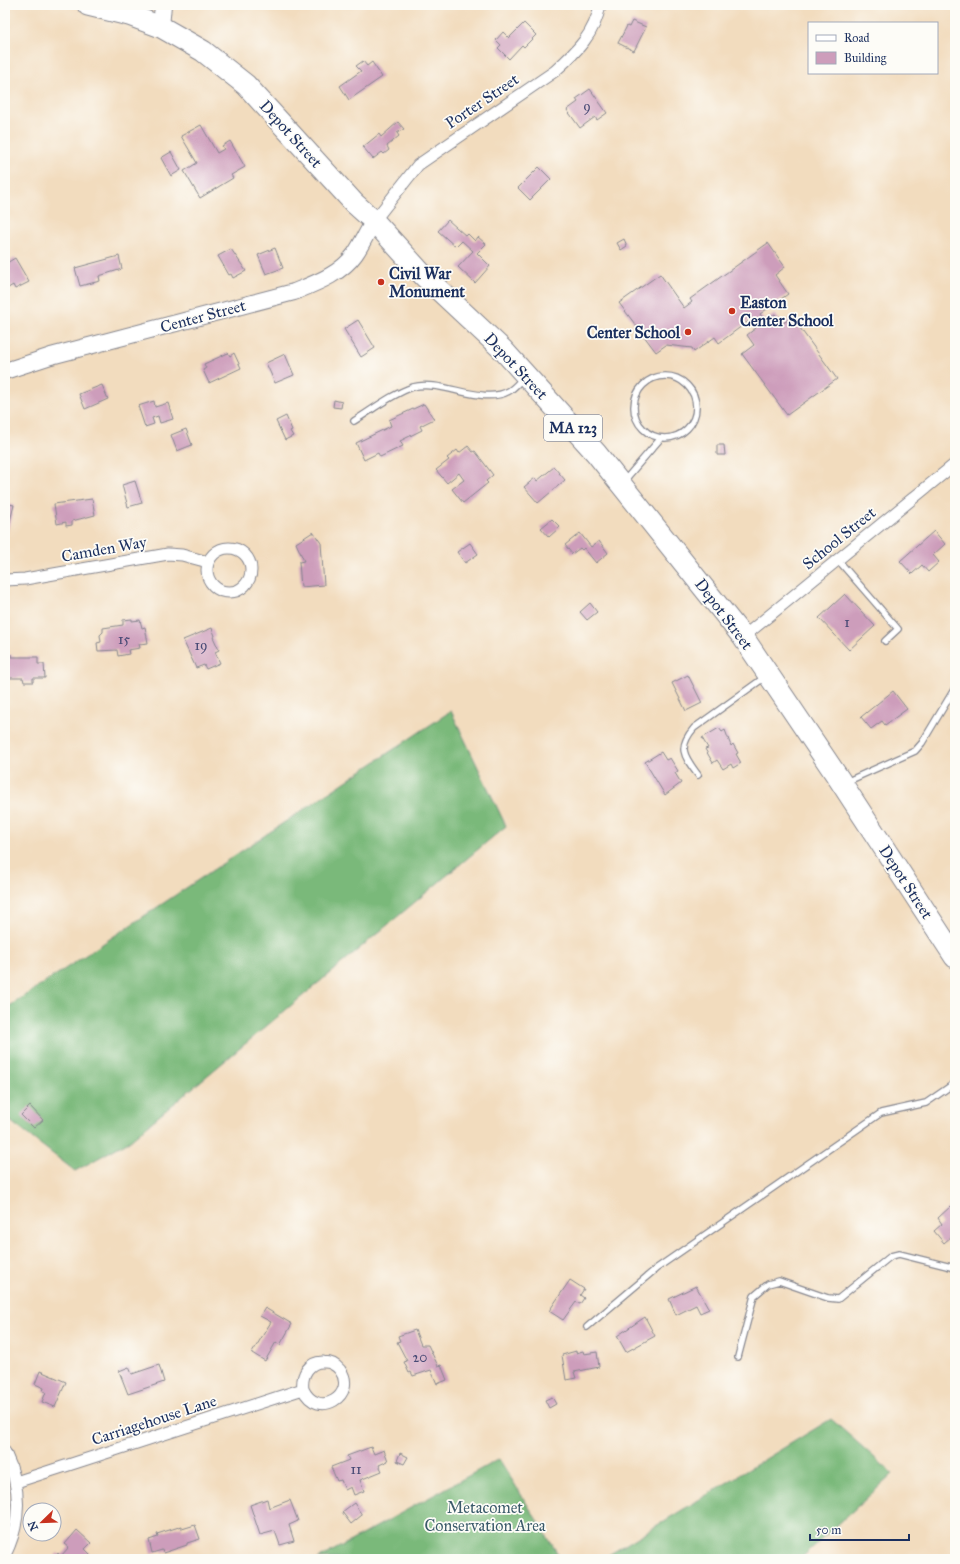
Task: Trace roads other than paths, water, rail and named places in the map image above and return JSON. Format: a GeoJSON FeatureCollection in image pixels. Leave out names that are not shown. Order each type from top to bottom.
{"type":"FeatureCollection","features":[{"type":"Feature","properties":{"kind":"highway","name":"Depot Street"},"geometry":{"type":"LineString","coordinates":[[88,5],[133,16],[161,27],[203,51],[246,85],[354,203],[374,221],[423,275],[503,350],[622,484],[743,637],[842,783],[955,957]]}},
{"type":"Feature","properties":{"kind":"main road"},"geometry":{"type":"LineString","coordinates":[[161,27],[163,5]]}},
{"type":"Feature","properties":{"kind":"main road","name":"Center Street"},"geometry":{"type":"LineString","coordinates":[[5,371],[51,356],[299,290],[322,280],[343,267],[354,255],[374,221]]}},
{"type":"Feature","properties":{"kind":"street","name":"Porter Street"},"geometry":{"type":"LineString","coordinates":[[374,221],[418,165],[555,71],[572,56],[591,33],[600,5]]}},
{"type":"Feature","properties":{"kind":"street","name":"School Street"},"geometry":{"type":"LineString","coordinates":[[743,637],[955,464]]}},
{"type":"Feature","properties":{"kind":"street"},"geometry":{"type":"LineString","coordinates":[[230,547],[239,550],[246,555],[250,564],[250,577],[245,585],[237,590],[223,592],[215,587],[209,580],[206,571],[208,562],[213,554],[220,549],[230,547]]}},
{"type":"Feature","properties":{"kind":"street","name":"Camden Way"},"geometry":{"type":"LineString","coordinates":[[5,580],[25,579],[168,554],[182,555],[208,562]]}},
{"type":"Feature","properties":{"kind":"street","name":"Carriagehouse Lane"},"geometry":{"type":"LineString","coordinates":[[16,1482],[303,1389]]}},
{"type":"Feature","properties":{"kind":"street"},"geometry":{"type":"LineString","coordinates":[[5,1452],[16,1482],[18,1499],[16,1524],[5,1555]]}},
{"type":"Feature","properties":{"kind":"lane"},"geometry":{"type":"LineString","coordinates":[[622,484],[661,438],[672,438],[681,434],[689,427],[696,413],[696,398],[691,388],[684,381],[674,376],[664,375],[649,380],[638,390],[634,400],[634,411],[637,420],[643,429],[651,435],[661,438]]}},
{"type":"Feature","properties":{"kind":"lane"},"geometry":{"type":"LineString","coordinates":[[354,421],[400,393],[414,387],[432,386],[492,395],[509,391],[526,376]]}},
{"type":"Feature","properties":{"kind":"lane"},"geometry":{"type":"LineString","coordinates":[[838,560],[898,629],[884,641]]}},
{"type":"Feature","properties":{"kind":"lane"},"geometry":{"type":"LineString","coordinates":[[698,776],[684,755],[685,738],[694,728],[768,675]]}},
{"type":"Feature","properties":{"kind":"lane"},"geometry":{"type":"LineString","coordinates":[[842,783],[916,751],[922,744],[955,688]]}},
{"type":"Feature","properties":{"kind":"lane"},"geometry":{"type":"LineString","coordinates":[[587,1327],[657,1268],[880,1113],[926,1103],[955,1083]]}},
{"type":"Feature","properties":{"kind":"lane"},"geometry":{"type":"LineString","coordinates":[[738,1357],[754,1296],[768,1284],[779,1282],[828,1298],[838,1299],[891,1256],[899,1254],[955,1268]]}},
{"type":"Feature","properties":{"kind":"place","name":"Civil War Monument"},"geometry":{"type":"Point","coordinates":[381,282]}},
{"type":"Feature","properties":{"kind":"place","name":"Easton Center School"},"geometry":{"type":"Point","coordinates":[732,311]}},
{"type":"Feature","properties":{"kind":"place","name":"Center School"},"geometry":{"type":"Point","coordinates":[688,332]}},
{"type":"Feature","properties":{"kind":"park label","name":"Metacomet Conservation Area"},"geometry":{"type":"Point","coordinates":[485,1516]}}]}
